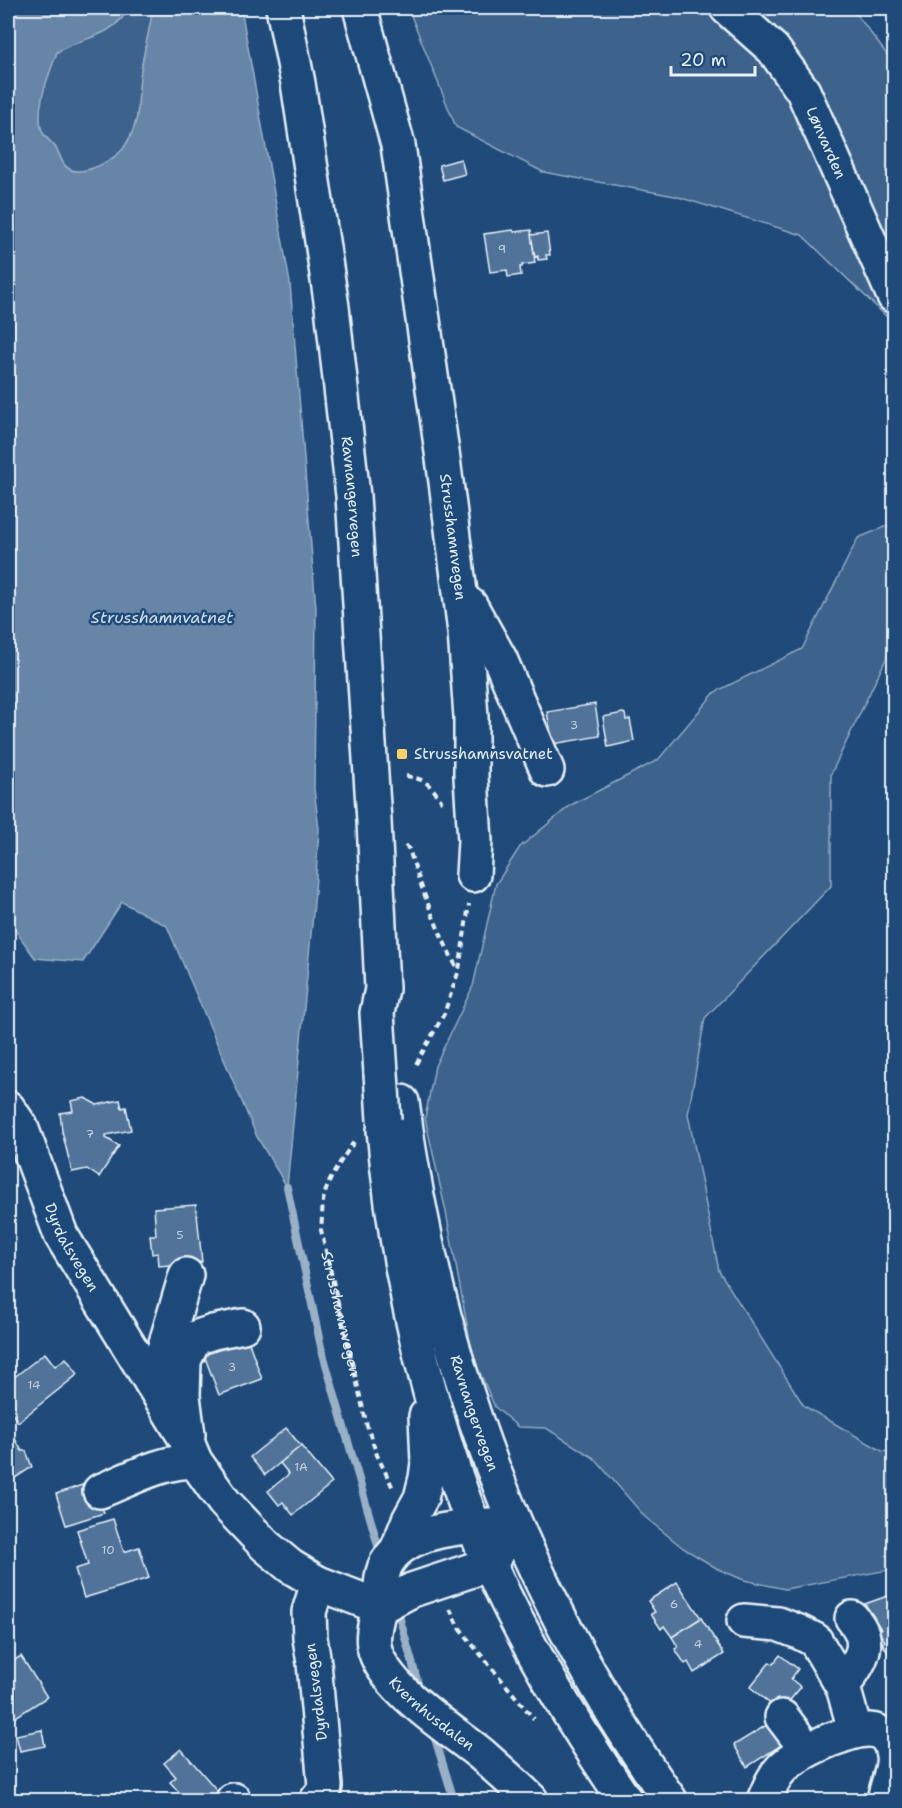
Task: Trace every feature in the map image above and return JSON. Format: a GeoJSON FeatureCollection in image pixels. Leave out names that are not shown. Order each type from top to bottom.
{"type":"FeatureCollection","features":[{"type":"Feature","properties":{"kind":"main road","name":"Ravnangervegen"},"geometry":{"type":"LineString","coordinates":[[283,8],[300,94],[332,307],[353,496],[374,821],[382,989],[377,1013],[398,1069],[388,1172],[399,1244],[422,1358],[455,1470],[490,1564],[543,1671],[625,1800]]}},
{"type":"Feature","properties":{"kind":"main road","name":"Strusshamnvegen"},"geometry":{"type":"LineString","coordinates":[[360,8],[398,145],[444,466],[461,600],[471,717],[473,875]]}},
{"type":"Feature","properties":{"kind":"main road","name":"Lønvarden"},"geometry":{"type":"LineString","coordinates":[[728,8],[772,49],[803,91],[894,296]]}},
{"type":"Feature","properties":{"kind":"main road"},"geometry":{"type":"LineString","coordinates":[[461,600],[470,605],[500,659],[548,770]]}},
{"type":"Feature","properties":{"kind":"main road","name":"Dyrdalsvegen"},"geometry":{"type":"LineString","coordinates":[[8,1108],[21,1127],[61,1235],[190,1450],[225,1502],[266,1546],[290,1566],[332,1588],[309,1612],[325,1786],[317,1800]]}},
{"type":"Feature","properties":{"kind":"main road","name":"Ravnangervegen"},"geometry":{"type":"LineString","coordinates":[[393,1111],[411,1170],[443,1314],[472,1413],[514,1523],[546,1595],[572,1644],[647,1768],[670,1800]]}},
{"type":"Feature","properties":{"kind":"main road"},"geometry":{"type":"LineString","coordinates":[[151,1382],[161,1360],[186,1275]]}},
{"type":"Feature","properties":{"kind":"main road"},"geometry":{"type":"LineString","coordinates":[[100,1491],[179,1461],[190,1450],[183,1396],[184,1360],[195,1338],[243,1326]]}},
{"type":"Feature","properties":{"kind":"main road","name":"Kvernhusdalen"},"geometry":{"type":"LineString","coordinates":[[422,1358],[428,1463],[421,1498],[403,1509],[397,1550],[387,1562],[381,1580],[380,1607],[374,1645],[381,1665],[400,1689],[483,1756],[531,1800]]}},
{"type":"Feature","properties":{"kind":"main road"},"geometry":{"type":"LineString","coordinates":[[397,1550],[444,1529],[514,1523]]}},
{"type":"Feature","properties":{"kind":"main road"},"geometry":{"type":"LineString","coordinates":[[332,1588],[380,1607],[412,1590],[490,1564],[514,1523]]}},
{"type":"Feature","properties":{"kind":"main road"},"geometry":{"type":"LineString","coordinates":[[843,1687],[865,1647],[863,1635],[852,1618]]}},
{"type":"Feature","properties":{"kind":"main road"},"geometry":{"type":"LineString","coordinates":[[744,1621],[778,1624],[815,1640],[843,1687],[890,1744],[893,1758],[884,1800]]}},
{"type":"Feature","properties":{"kind":"main road"},"geometry":{"type":"LineString","coordinates":[[782,1717],[807,1750]]}},
{"type":"Feature","properties":{"kind":"main road"},"geometry":{"type":"LineString","coordinates":[[764,1800],[781,1769],[807,1750],[877,1728]]}},
{"type":"Feature","properties":{"kind":"path"},"geometry":{"type":"LineString","coordinates":[[374,821],[409,849],[425,900],[459,970]]}},
{"type":"Feature","properties":{"kind":"path"},"geometry":{"type":"LineString","coordinates":[[398,1069],[444,1014],[459,970],[473,875]]}},
{"type":"Feature","properties":{"kind":"path","name":"Strusshamnvegen"},"geometry":{"type":"LineString","coordinates":[[355,1142],[341,1161],[327,1188],[323,1200],[321,1230],[367,1426],[377,1455],[403,1509]]}},
{"type":"Feature","properties":{"kind":"path"},"geometry":{"type":"LineString","coordinates":[[438,1581],[457,1624],[540,1726]]}},
{"type":"Feature","properties":{"kind":"shaded area"},"geometry":{"type":"Polygon","coordinates":[[[130,8],[153,8],[141,71],[137,118],[131,136],[121,151],[108,161],[83,171],[69,169],[44,135],[40,119],[41,99],[57,52],[105,32],[130,8]]]}},
{"type":"Feature","properties":{"kind":"shaded area"},"geometry":{"type":"Polygon","coordinates":[[[408,8],[852,8],[894,64],[894,334],[891,321],[802,235],[675,196],[543,172],[456,127],[408,8]]]}},
{"type":"Feature","properties":{"kind":"shaded area"},"geometry":{"type":"Polygon","coordinates":[[[894,523],[894,642],[831,774],[831,886],[705,1018],[688,1114],[719,1271],[804,1406],[882,1451],[894,1453],[894,1569],[785,1589],[744,1580],[718,1569],[683,1548],[645,1517],[594,1458],[546,1428],[518,1427],[495,1407],[473,1357],[446,1212],[425,1118],[435,1066],[473,986],[496,884],[520,847],[571,805],[658,760],[715,692],[802,649],[858,538],[894,523]]]}},
{"type":"Feature","properties":{"kind":"water","name":"Strusshamnvatnet"},"geometry":{"type":"Polygon","coordinates":[[[8,8],[130,8],[105,32],[57,52],[47,80],[40,109],[41,128],[55,147],[64,165],[75,171],[83,171],[115,156],[131,136],[137,118],[141,71],[153,8],[241,8],[290,283],[316,609],[314,789],[319,829],[287,1187],[257,1137],[167,926],[122,902],[83,962],[35,958],[8,920],[8,8]]]}},
{"type":"Feature","properties":{"kind":"building"},"geometry":{"type":"Polygon","coordinates":[[[461,159],[465,174],[443,180],[439,165],[461,159]]]}},
{"type":"Feature","properties":{"kind":"building"},"geometry":{"type":"Polygon","coordinates":[[[513,230],[514,232],[531,230],[535,263],[522,265],[521,275],[508,277],[507,270],[490,272],[484,234],[513,230]]]}},
{"type":"Feature","properties":{"kind":"building"},"geometry":{"type":"Polygon","coordinates":[[[547,233],[550,255],[546,255],[547,259],[538,260],[538,256],[535,257],[531,235],[547,233]]]}},
{"type":"Feature","properties":{"kind":"building"},"geometry":{"type":"Polygon","coordinates":[[[595,704],[600,736],[553,744],[547,712],[595,704]]]}},
{"type":"Feature","properties":{"kind":"building"},"geometry":{"type":"Polygon","coordinates":[[[623,713],[626,720],[630,719],[634,741],[608,747],[603,717],[623,713]]]}},
{"type":"Feature","properties":{"kind":"building"},"geometry":{"type":"Polygon","coordinates":[[[85,1098],[97,1105],[120,1100],[122,1108],[126,1107],[131,1130],[106,1135],[106,1138],[119,1146],[99,1177],[87,1169],[72,1172],[62,1131],[60,1113],[73,1111],[71,1101],[85,1098]]]}},
{"type":"Feature","properties":{"kind":"building"},"geometry":{"type":"Polygon","coordinates":[[[196,1205],[202,1262],[159,1266],[158,1253],[152,1254],[150,1235],[156,1235],[154,1208],[196,1205]]]}},
{"type":"Feature","properties":{"kind":"building"},"geometry":{"type":"Polygon","coordinates":[[[8,1233],[13,1252],[8,1253],[8,1233]]]}},
{"type":"Feature","properties":{"kind":"building"},"geometry":{"type":"Polygon","coordinates":[[[248,1340],[262,1379],[219,1395],[204,1355],[248,1340]]]}},
{"type":"Feature","properties":{"kind":"building"},"geometry":{"type":"Polygon","coordinates":[[[45,1353],[55,1366],[66,1358],[78,1374],[18,1422],[8,1408],[8,1382],[45,1353]]]}},
{"type":"Feature","properties":{"kind":"building"},"geometry":{"type":"Polygon","coordinates":[[[286,1428],[301,1446],[265,1475],[250,1457],[286,1428]]]}},
{"type":"Feature","properties":{"kind":"building"},"geometry":{"type":"Polygon","coordinates":[[[14,1437],[22,1451],[26,1451],[32,1467],[12,1480],[8,1472],[8,1441],[14,1437]]]}},
{"type":"Feature","properties":{"kind":"building"},"geometry":{"type":"Polygon","coordinates":[[[301,1446],[332,1483],[293,1515],[283,1502],[279,1505],[268,1491],[289,1474],[280,1463],[301,1446]]]}},
{"type":"Feature","properties":{"kind":"building"},"geometry":{"type":"Polygon","coordinates":[[[94,1481],[104,1513],[66,1525],[56,1494],[94,1481]]]}},
{"type":"Feature","properties":{"kind":"building"},"geometry":{"type":"Polygon","coordinates":[[[113,1519],[124,1552],[139,1547],[149,1578],[84,1598],[75,1569],[88,1565],[77,1530],[113,1519]]]}},
{"type":"Feature","properties":{"kind":"building"},"geometry":{"type":"Polygon","coordinates":[[[677,1582],[701,1618],[672,1637],[664,1626],[661,1629],[651,1614],[655,1612],[648,1601],[677,1582]]]}},
{"type":"Feature","properties":{"kind":"building"},"geometry":{"type":"Polygon","coordinates":[[[893,1594],[894,1657],[892,1659],[882,1643],[885,1641],[878,1631],[881,1629],[865,1604],[893,1594]]]}},
{"type":"Feature","properties":{"kind":"building"},"geometry":{"type":"Polygon","coordinates":[[[701,1618],[724,1654],[694,1673],[688,1662],[685,1664],[675,1649],[678,1647],[672,1637],[701,1618]]]}},
{"type":"Feature","properties":{"kind":"building"},"geometry":{"type":"Polygon","coordinates":[[[780,1655],[798,1669],[791,1679],[801,1687],[780,1712],[750,1687],[770,1662],[773,1664],[780,1655]]]}},
{"type":"Feature","properties":{"kind":"building"},"geometry":{"type":"Polygon","coordinates":[[[21,1656],[47,1697],[8,1722],[8,1664],[21,1656]]]}},
{"type":"Feature","properties":{"kind":"building"},"geometry":{"type":"Polygon","coordinates":[[[770,1723],[783,1744],[747,1767],[734,1745],[770,1723]]]}},
{"type":"Feature","properties":{"kind":"building"},"geometry":{"type":"Polygon","coordinates":[[[42,1730],[45,1746],[20,1751],[16,1735],[42,1730]]]}},
{"type":"Feature","properties":{"kind":"building"},"geometry":{"type":"Polygon","coordinates":[[[181,1749],[222,1796],[216,1800],[186,1800],[170,1782],[176,1777],[164,1763],[181,1749]]]}},
{"type":"Feature","properties":{"kind":"waterway"},"geometry":{"type":"LineString","coordinates":[[287,1187],[321,1347],[381,1556]]}},
{"type":"Feature","properties":{"kind":"waterway"},"geometry":{"type":"LineString","coordinates":[[396,1605],[421,1694]]}},
{"type":"Feature","properties":{"kind":"waterway"},"geometry":{"type":"LineString","coordinates":[[432,1729],[454,1800]]}},
{"type":"Feature","properties":{"kind":"place","name":"Strusshamnsvatnet"},"geometry":{"type":"Point","coordinates":[402,754]}}]}
